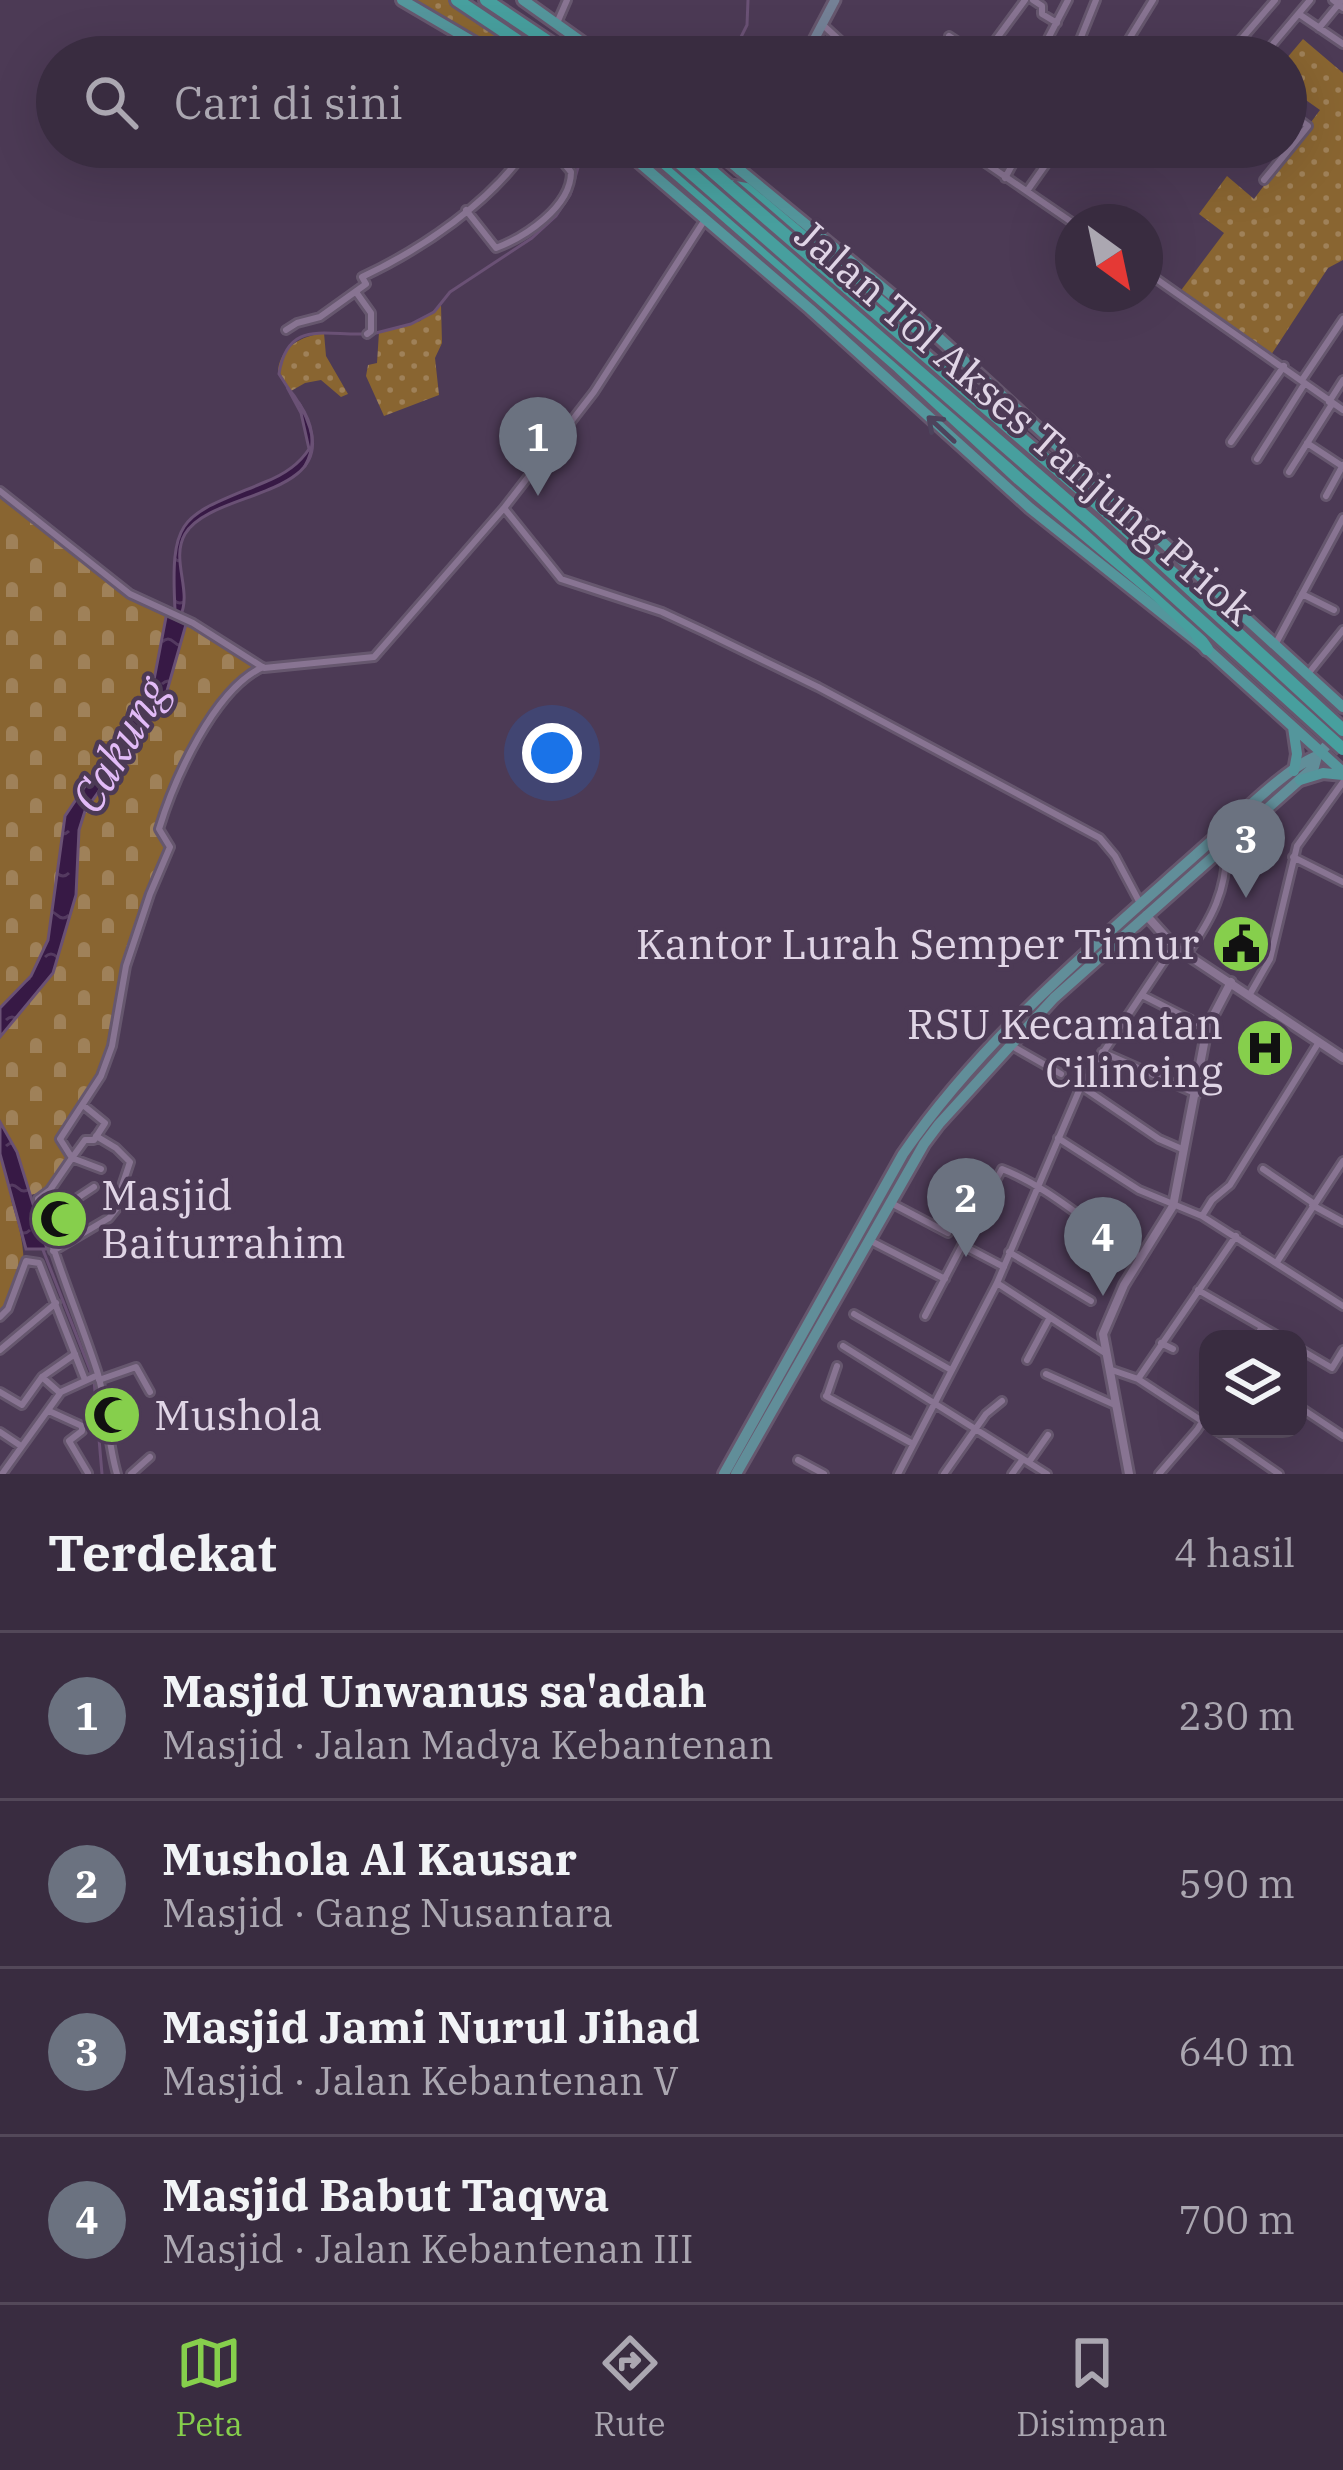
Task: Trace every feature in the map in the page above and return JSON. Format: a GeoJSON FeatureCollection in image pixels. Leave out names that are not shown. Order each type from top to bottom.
{"type":"FeatureCollection","features":[{"type":"Feature","properties":{"kind":"highway"},"geometry":{"type":"LineString","coordinates":[[402,0],[464,36]]}},
{"type":"Feature","properties":{"kind":"highway"},"geometry":{"type":"LineString","coordinates":[[457,0],[511,36]]}},
{"type":"Feature","properties":{"kind":"highway"},"geometry":{"type":"LineString","coordinates":[[486,0],[540,36]]}},
{"type":"Feature","properties":{"kind":"highway"},"geometry":{"type":"LineString","coordinates":[[523,0],[575,36]]}},
{"type":"Feature","properties":{"kind":"highway"},"geometry":{"type":"LineString","coordinates":[[646,168],[1030,508],[1207,649],[1343,776]]}},
{"type":"Feature","properties":{"kind":"highway"},"geometry":{"type":"LineString","coordinates":[[670,168],[1196,632],[1207,649]]}},
{"type":"Feature","properties":{"kind":"highway","name":"Jalan Tol Akses Tanjung Priok"},"geometry":{"type":"LineString","coordinates":[[681,168],[1093,523],[1343,749]]}},
{"type":"Feature","properties":{"kind":"highway","name":"Jalan Tol Akses Tanjung Priok"},"geometry":{"type":"LineString","coordinates":[[708,168],[1102,508],[1343,728]]}},
{"type":"Feature","properties":{"kind":"highway"},"geometry":{"type":"LineString","coordinates":[[737,168],[861,269],[1341,704]]}},
{"type":"Feature","properties":{"kind":"highway"},"geometry":{"type":"LineString","coordinates":[[729,186],[746,189],[902,319],[920,333],[931,333]]}},
{"type":"Feature","properties":{"kind":"highway"},"geometry":{"type":"LineString","coordinates":[[1290,723],[1319,698],[1321,688]]}},
{"type":"Feature","properties":{"kind":"highway"},"geometry":{"type":"LineString","coordinates":[[1290,723],[1297,776],[1343,776]]}},
{"type":"Feature","properties":{"kind":"main road"},"geometry":{"type":"LineString","coordinates":[[817,36],[835,0]]}},
{"type":"Feature","properties":{"kind":"main road"},"geometry":{"type":"LineString","coordinates":[[736,1474],[923,1144],[1054,998],[1144,911],[1226,847],[1343,728]]}},
{"type":"Feature","properties":{"kind":"main road"},"geometry":{"type":"LineString","coordinates":[[724,1474],[930,1115],[1010,1028],[1297,776]]}},
{"type":"Feature","properties":{"kind":"street"},"geometry":{"type":"LineString","coordinates":[[557,23],[567,0]]}},
{"type":"Feature","properties":{"kind":"street"},"geometry":{"type":"LineString","coordinates":[[999,36],[1029,0],[1042,6],[1042,14],[1057,23]]}},
{"type":"Feature","properties":{"kind":"street"},"geometry":{"type":"LineString","coordinates":[[1050,36],[1068,0]]}},
{"type":"Feature","properties":{"kind":"street"},"geometry":{"type":"LineString","coordinates":[[1081,36],[1096,0]]}},
{"type":"Feature","properties":{"kind":"street"},"geometry":{"type":"LineString","coordinates":[[1131,36],[1153,0]]}},
{"type":"Feature","properties":{"kind":"street"},"geometry":{"type":"LineString","coordinates":[[1244,36],[1275,0]]}},
{"type":"Feature","properties":{"kind":"street"},"geometry":{"type":"LineString","coordinates":[[1280,36],[1310,0]]}},
{"type":"Feature","properties":{"kind":"street"},"geometry":{"type":"LineString","coordinates":[[1318,28],[1339,3]]}},
{"type":"Feature","properties":{"kind":"street"},"geometry":{"type":"LineString","coordinates":[[1299,14],[1343,44]]}},
{"type":"Feature","properties":{"kind":"street"},"geometry":{"type":"LineString","coordinates":[[823,26],[834,36]]}},
{"type":"Feature","properties":{"kind":"street"},"geometry":{"type":"LineString","coordinates":[[286,330],[320,317],[356,292],[366,284],[362,277],[466,210],[510,168]]}},
{"type":"Feature","properties":{"kind":"street"},"geometry":{"type":"LineString","coordinates":[[466,210],[499,249],[543,218],[567,193],[568,168]]}},
{"type":"Feature","properties":{"kind":"street"},"geometry":{"type":"LineString","coordinates":[[991,168],[1055,210]]}},
{"type":"Feature","properties":{"kind":"street"},"geometry":{"type":"LineString","coordinates":[[1005,178],[1010,168]]}},
{"type":"Feature","properties":{"kind":"street"},"geometry":{"type":"LineString","coordinates":[[1027,191],[1043,168]]}},
{"type":"Feature","properties":{"kind":"street"},"geometry":{"type":"LineString","coordinates":[[1264,180],[1274,168]]}},
{"type":"Feature","properties":{"kind":"street"},"geometry":{"type":"LineString","coordinates":[[101,1168],[72,1158],[60,1139],[101,1076],[112,1046],[127,966],[170,848],[159,830],[165,808],[222,700],[235,684],[263,667],[374,657],[504,508],[594,392],[706,218]]}},
{"type":"Feature","properties":{"kind":"street"},"geometry":{"type":"LineString","coordinates":[[1163,283],[1343,410]]}},
{"type":"Feature","properties":{"kind":"street"},"geometry":{"type":"LineString","coordinates":[[356,292],[370,313],[368,334]]}},
{"type":"Feature","properties":{"kind":"street"},"geometry":{"type":"LineString","coordinates":[[1256,459],[1343,319]]}},
{"type":"Feature","properties":{"kind":"street"},"geometry":{"type":"LineString","coordinates":[[1231,442],[1284,365]]}},
{"type":"Feature","properties":{"kind":"street"},"geometry":{"type":"LineString","coordinates":[[1289,472],[1343,380]]}},
{"type":"Feature","properties":{"kind":"street"},"geometry":{"type":"LineString","coordinates":[[1307,443],[1343,465],[1326,496]]}},
{"type":"Feature","properties":{"kind":"street"},"geometry":{"type":"LineString","coordinates":[[0,491],[122,588],[263,667]]}},
{"type":"Feature","properties":{"kind":"street"},"geometry":{"type":"LineString","coordinates":[[504,508],[561,579],[662,612],[703,631],[1100,838],[1144,911],[1174,946],[1343,1058]]}},
{"type":"Feature","properties":{"kind":"street"},"geometry":{"type":"LineString","coordinates":[[1274,645],[1343,518]]}},
{"type":"Feature","properties":{"kind":"street"},"geometry":{"type":"LineString","coordinates":[[1302,594],[1334,610]]}},
{"type":"Feature","properties":{"kind":"street"},"geometry":{"type":"LineString","coordinates":[[1307,676],[1343,629]]}},
{"type":"Feature","properties":{"kind":"street"},"geometry":{"type":"LineString","coordinates":[[1250,994],[1270,959],[1293,856],[1343,776]]}},
{"type":"Feature","properties":{"kind":"street"},"geometry":{"type":"LineString","coordinates":[[1187,954],[1214,915],[1226,873],[1226,847]]}},
{"type":"Feature","properties":{"kind":"street"},"geometry":{"type":"LineString","coordinates":[[1293,856],[1343,882]]}},
{"type":"Feature","properties":{"kind":"street"},"geometry":{"type":"LineString","coordinates":[[898,1474],[997,1283],[1081,1086],[1174,946]]}},
{"type":"Feature","properties":{"kind":"street"},"geometry":{"type":"LineString","coordinates":[[1130,1474],[1103,1334],[1109,1314],[1173,1205],[1207,1028],[1231,982]]}},
{"type":"Feature","properties":{"kind":"street"},"geometry":{"type":"LineString","coordinates":[[1142,995],[1207,1028]]}},
{"type":"Feature","properties":{"kind":"street"},"geometry":{"type":"LineString","coordinates":[[1202,1216],[1230,1185],[1318,1042]]}},
{"type":"Feature","properties":{"kind":"street"},"geometry":{"type":"LineString","coordinates":[[1010,1045],[1061,1074]]}},
{"type":"Feature","properties":{"kind":"street"},"geometry":{"type":"LineString","coordinates":[[1102,1052],[1197,1094]]}},
{"type":"Feature","properties":{"kind":"street"},"geometry":{"type":"LineString","coordinates":[[1081,1086],[1181,1149]]}},
{"type":"Feature","properties":{"kind":"street"},"geometry":{"type":"LineString","coordinates":[[82,1106],[105,1122],[96,1136],[85,1139],[50,1190],[38,1199],[53,1250],[56,1303],[75,1354],[93,1378]]}},
{"type":"Feature","properties":{"kind":"street"},"geometry":{"type":"LineString","coordinates":[[53,1250],[113,1214],[121,1203],[130,1162],[96,1136]]}},
{"type":"Feature","properties":{"kind":"street"},"geometry":{"type":"LineString","coordinates":[[1056,1137],[1139,1190],[1236,1236],[1343,1306]]}},
{"type":"Feature","properties":{"kind":"street"},"geometry":{"type":"LineString","coordinates":[[1277,1262],[1343,1161]]}},
{"type":"Feature","properties":{"kind":"street"},"geometry":{"type":"LineString","coordinates":[[926,1316],[1002,1168],[1038,1184],[1142,1257]]}},
{"type":"Feature","properties":{"kind":"street"},"geometry":{"type":"LineString","coordinates":[[1263,1169],[1343,1222]]}},
{"type":"Feature","properties":{"kind":"street"},"geometry":{"type":"LineString","coordinates":[[44,1220],[94,1187]]}},
{"type":"Feature","properties":{"kind":"street"},"geometry":{"type":"LineString","coordinates":[[892,1204],[948,1233]]}},
{"type":"Feature","properties":{"kind":"street"},"geometry":{"type":"LineString","coordinates":[[1138,1379],[1236,1236]]}},
{"type":"Feature","properties":{"kind":"street"},"geometry":{"type":"LineString","coordinates":[[871,1240],[945,1279]]}},
{"type":"Feature","properties":{"kind":"street"},"geometry":{"type":"LineString","coordinates":[[964,1246],[1004,1267]]}},
{"type":"Feature","properties":{"kind":"street"},"geometry":{"type":"LineString","coordinates":[[1010,1252],[1091,1301]]}},
{"type":"Feature","properties":{"kind":"street"},"geometry":{"type":"LineString","coordinates":[[0,1317],[8,1309],[27,1261],[40,1263],[57,1288],[93,1378],[117,1474]]}},
{"type":"Feature","properties":{"kind":"street"},"geometry":{"type":"LineString","coordinates":[[997,1283],[1105,1353]]}},
{"type":"Feature","properties":{"kind":"street"},"geometry":{"type":"LineString","coordinates":[[1197,1289],[1267,1330]]}},
{"type":"Feature","properties":{"kind":"street"},"geometry":{"type":"LineString","coordinates":[[0,1350],[56,1303]]}},
{"type":"Feature","properties":{"kind":"street"},"geometry":{"type":"LineString","coordinates":[[854,1314],[951,1370]]}},
{"type":"Feature","properties":{"kind":"street"},"geometry":{"type":"LineString","coordinates":[[1027,1360],[1049,1319]]}},
{"type":"Feature","properties":{"kind":"street"},"geometry":{"type":"LineString","coordinates":[[1161,1343],[1173,1349]]}},
{"type":"Feature","properties":{"kind":"street"},"geometry":{"type":"LineString","coordinates":[[843,1346],[1047,1474]]}},
{"type":"Feature","properties":{"kind":"street"},"geometry":{"type":"LineString","coordinates":[[1307,1353],[1332,1368],[1343,1350]]}},
{"type":"Feature","properties":{"kind":"street"},"geometry":{"type":"LineString","coordinates":[[0,1392],[22,1405],[42,1377],[75,1354]]}},
{"type":"Feature","properties":{"kind":"street"},"geometry":{"type":"LineString","coordinates":[[837,1366],[826,1396],[913,1444]]}},
{"type":"Feature","properties":{"kind":"street"},"geometry":{"type":"LineString","coordinates":[[2,1474],[60,1393],[136,1367],[150,1392]]}},
{"type":"Feature","properties":{"kind":"street"},"geometry":{"type":"LineString","coordinates":[[1109,1369],[1138,1379],[1199,1419]]}},
{"type":"Feature","properties":{"kind":"street"},"geometry":{"type":"LineString","coordinates":[[1046,1374],[1118,1407]]}},
{"type":"Feature","properties":{"kind":"street"},"geometry":{"type":"LineString","coordinates":[[42,1377],[60,1393]]}},
{"type":"Feature","properties":{"kind":"street"},"geometry":{"type":"LineString","coordinates":[[944,1474],[986,1414],[1002,1401]]}},
{"type":"Feature","properties":{"kind":"street"},"geometry":{"type":"LineString","coordinates":[[49,1411],[82,1426],[69,1442],[88,1473]]}},
{"type":"Feature","properties":{"kind":"street"},"geometry":{"type":"LineString","coordinates":[[1307,1412],[1343,1436]]}},
{"type":"Feature","properties":{"kind":"street"},"geometry":{"type":"LineString","coordinates":[[0,1432],[21,1446]]}},
{"type":"Feature","properties":{"kind":"street"},"geometry":{"type":"LineString","coordinates":[[1159,1474],[1199,1433]]}},
{"type":"Feature","properties":{"kind":"street"},"geometry":{"type":"LineString","coordinates":[[1012,1474],[1048,1435]]}},
{"type":"Feature","properties":{"kind":"street"},"geometry":{"type":"LineString","coordinates":[[1227,1438],[1279,1474]]}},
{"type":"Feature","properties":{"kind":"street"},"geometry":{"type":"LineString","coordinates":[[131,1474],[150,1457]]}},
{"type":"Feature","properties":{"kind":"street"},"geometry":{"type":"LineString","coordinates":[[798,1460],[824,1474]]}},
{"type":"Feature","properties":{"kind":"street"},"geometry":{"type":"LineString","coordinates":[[1168,1462],[1177,1470]]}},
{"type":"Feature","properties":{"kind":"green space"},"geometry":{"type":"Polygon","coordinates":[[[401,0],[456,0],[510,36],[463,36],[401,0]]]}},
{"type":"Feature","properties":{"kind":"green space"},"geometry":{"type":"Polygon","coordinates":[[[1307,42],[1343,73],[1343,260],[1328,268],[1271,355],[1179,293],[1224,233],[1199,214],[1227,176],[1254,199],[1277,168],[1307,168],[1307,128],[1320,110],[1307,101],[1307,42]]]}},
{"type":"Feature","properties":{"kind":"green space"},"geometry":{"type":"Polygon","coordinates":[[[441,305],[442,343],[435,358],[439,395],[384,416],[366,376],[368,365],[377,363],[379,332],[420,321],[441,305]]]}},
{"type":"Feature","properties":{"kind":"green space"},"geometry":{"type":"Polygon","coordinates":[[[324,333],[326,356],[348,394],[341,397],[321,380],[291,391],[278,370],[283,355],[301,340],[324,333]]]}},
{"type":"Feature","properties":{"kind":"green space"},"geometry":{"type":"Polygon","coordinates":[[[0,491],[130,594],[193,623],[263,667],[222,700],[175,784],[159,829],[170,847],[127,966],[101,1076],[60,1139],[72,1158],[50,1190],[11,1200],[24,1260],[18,1289],[0,1317],[0,491]]]}},
{"type":"Feature","properties":{"kind":"water"},"geometry":{"type":"Polygon","coordinates":[[[287,387],[308,422],[312,451],[303,468],[287,481],[218,509],[185,534],[180,554],[184,597],[180,617],[187,621],[165,698],[85,811],[79,830],[76,895],[53,973],[0,1037],[0,1008],[31,976],[48,940],[65,816],[153,685],[167,612],[175,610],[179,536],[199,512],[284,473],[309,449],[301,413],[287,387]]]}},
{"type":"Feature","properties":{"kind":"water"},"geometry":{"type":"Polygon","coordinates":[[[0,1122],[17,1152],[47,1249],[26,1249],[0,1154],[0,1122]]]}},
{"type":"Feature","properties":{"kind":"waterway","name":"Cakung"},"geometry":{"type":"LineString","coordinates":[[742,36],[748,0]]}},
{"type":"Feature","properties":{"kind":"waterway","name":"Cakung"},"geometry":{"type":"LineString","coordinates":[[372,334],[411,324],[434,312],[450,292],[532,238],[570,195],[578,168]]}},
{"type":"Feature","properties":{"kind":"waterway","name":"Cakung"},"geometry":{"type":"LineString","coordinates":[[290,391],[279,374],[283,357],[298,338],[320,333],[362,334]]}},
{"type":"Feature","properties":{"kind":"waterway","name":"Cakung"},"geometry":{"type":"LineString","coordinates":[[299,403],[312,434],[305,466]]}},
{"type":"Feature","properties":{"kind":"waterway","name":"Cakung"},"geometry":{"type":"LineString","coordinates":[[43,1250],[94,1380],[102,1474]]}},
{"type":"Feature","properties":{"kind":"place","name":"Masjid Unwanus sa'adah"},"geometry":{"type":"Point","coordinates":[538,496]}},
{"type":"Feature","properties":{"kind":"place","name":"Masjid Jami Nurul Jihad"},"geometry":{"type":"Point","coordinates":[1246,898]}},
{"type":"Feature","properties":{"kind":"place","name":"Kantor Lurah Semper Timur"},"geometry":{"type":"Point","coordinates":[1241,944]}},
{"type":"Feature","properties":{"kind":"place","name":"RSU Kecamatan Cilincing"},"geometry":{"type":"Point","coordinates":[1265,1048]}},
{"type":"Feature","properties":{"kind":"place","name":"Masjid Baiturrahim"},"geometry":{"type":"Point","coordinates":[59,1219]}},
{"type":"Feature","properties":{"kind":"place","name":"Mushola Al Kausar"},"geometry":{"type":"Point","coordinates":[966,1257]}},
{"type":"Feature","properties":{"kind":"place","name":"Masjid Babut Taqwa"},"geometry":{"type":"Point","coordinates":[1103,1296]}},
{"type":"Feature","properties":{"kind":"place","name":"Mushola"},"geometry":{"type":"Point","coordinates":[112,1415]}}]}
